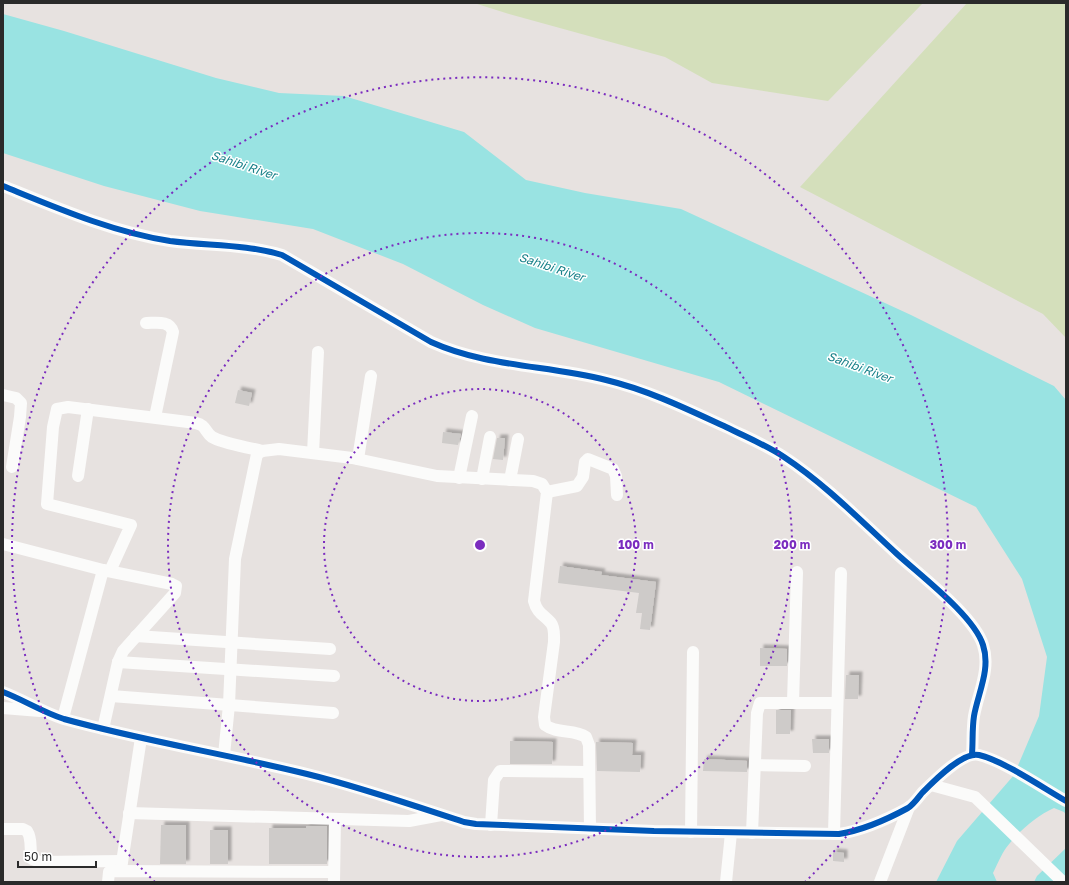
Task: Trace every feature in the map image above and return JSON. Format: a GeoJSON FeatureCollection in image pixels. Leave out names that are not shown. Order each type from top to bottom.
{"type":"FeatureCollection","features":[{"type":"Feature","properties":{"kind":"street"},"geometry":{"type":"LineString","coordinates":[[3,186],[110,228],[170,240],[256,248],[282,255],[430,342],[447,350],[478,359],[561,371],[604,379],[636,388],[669,400],[766,446],[814,478],[969,620],[978,633],[983,646],[986,661],[985,672],[974,716],[972,754]]}},
{"type":"Feature","properties":{"kind":"street"},"geometry":{"type":"LineString","coordinates":[[146,323],[168,324],[172,328],[173,332],[155,417]]}},
{"type":"Feature","properties":{"kind":"street"},"geometry":{"type":"LineString","coordinates":[[313,453],[318,352]]}},
{"type":"Feature","properties":{"kind":"street"},"geometry":{"type":"LineString","coordinates":[[358,459],[371,376]]}},
{"type":"Feature","properties":{"kind":"street"},"geometry":{"type":"LineString","coordinates":[[3,395],[16,398],[21,403],[12,467]]}},
{"type":"Feature","properties":{"kind":"street"},"geometry":{"type":"LineString","coordinates":[[63,718],[107,570],[131,525],[47,504],[53,427],[57,409],[62,407],[88,409],[202,424],[209,434],[219,440],[262,450],[313,453],[358,459],[424,474],[459,478],[510,480],[542,484],[547,492],[534,601],[536,609],[551,624],[554,642],[544,717],[545,725],[550,729],[579,733],[586,737],[588,745],[590,829]]}},
{"type":"Feature","properties":{"kind":"street"},"geometry":{"type":"LineString","coordinates":[[78,476],[88,409]]}},
{"type":"Feature","properties":{"kind":"street"},"geometry":{"type":"LineString","coordinates":[[459,478],[472,416]]}},
{"type":"Feature","properties":{"kind":"street"},"geometry":{"type":"LineString","coordinates":[[482,479],[490,437]]}},
{"type":"Feature","properties":{"kind":"street"},"geometry":{"type":"LineString","coordinates":[[510,480],[518,439]]}},
{"type":"Feature","properties":{"kind":"street"},"geometry":{"type":"LineString","coordinates":[[224,755],[229,705],[230,641],[235,559],[254,464],[258,454],[262,450]]}},
{"type":"Feature","properties":{"kind":"street"},"geometry":{"type":"LineString","coordinates":[[547,492],[577,486],[583,477],[585,462],[588,459],[613,468],[616,476],[617,495]]}},
{"type":"Feature","properties":{"kind":"street"},"geometry":{"type":"LineString","coordinates":[[3,544],[176,586],[175,593],[122,651],[118,662],[103,729]]}},
{"type":"Feature","properties":{"kind":"street"},"geometry":{"type":"LineString","coordinates":[[793,702],[797,572]]}},
{"type":"Feature","properties":{"kind":"street"},"geometry":{"type":"LineString","coordinates":[[834,834],[841,573]]}},
{"type":"Feature","properties":{"kind":"street"},"geometry":{"type":"LineString","coordinates":[[136,636],[230,641],[330,649]]}},
{"type":"Feature","properties":{"kind":"street"},"geometry":{"type":"LineString","coordinates":[[690,832],[693,652]]}},
{"type":"Feature","properties":{"kind":"street"},"geometry":{"type":"LineString","coordinates":[[118,662],[334,676]]}},
{"type":"Feature","properties":{"kind":"street"},"geometry":{"type":"LineString","coordinates":[[3,692],[18,697],[41,711]]}},
{"type":"Feature","properties":{"kind":"street"},"geometry":{"type":"LineString","coordinates":[[111,696],[333,714]]}},
{"type":"Feature","properties":{"kind":"street"},"geometry":{"type":"LineString","coordinates":[[752,833],[757,713],[760,703],[837,703]]}},
{"type":"Feature","properties":{"kind":"street"},"geometry":{"type":"LineString","coordinates":[[3,708],[41,711],[103,729],[224,755],[334,781],[464,822],[491,825],[730,833],[834,834],[852,832],[869,827],[909,807],[931,785],[959,761],[972,754],[979,755],[998,763],[1066,801]]}},
{"type":"Feature","properties":{"kind":"street"},"geometry":{"type":"LineString","coordinates":[[121,866],[141,738]]}},
{"type":"Feature","properties":{"kind":"street"},"geometry":{"type":"LineString","coordinates":[[755,765],[805,766]]}},
{"type":"Feature","properties":{"kind":"street"},"geometry":{"type":"LineString","coordinates":[[491,825],[494,780],[500,771],[588,772]]}},
{"type":"Feature","properties":{"kind":"street"},"geometry":{"type":"LineString","coordinates":[[931,785],[975,797],[983,803],[1063,882]]}},
{"type":"Feature","properties":{"kind":"street"},"geometry":{"type":"LineString","coordinates":[[880,882],[909,807]]}},
{"type":"Feature","properties":{"kind":"street"},"geometry":{"type":"LineString","coordinates":[[129,813],[409,821],[442,815]]}},
{"type":"Feature","properties":{"kind":"street"},"geometry":{"type":"LineString","coordinates":[[3,829],[23,829],[27,831],[31,841],[32,859],[40,862],[334,877],[335,819]]}},
{"type":"Feature","properties":{"kind":"street"},"geometry":{"type":"LineString","coordinates":[[726,882],[730,833]]}},
{"type":"Feature","properties":{"kind":"street"},"geometry":{"type":"LineString","coordinates":[[108,882],[109,872],[121,866]]}},
{"type":"Feature","properties":{"kind":"green space"},"geometry":{"type":"Polygon","coordinates":[[[474,3],[923,3],[828,101],[712,83],[665,57],[474,3]]]}},
{"type":"Feature","properties":{"kind":"green space"},"geometry":{"type":"Polygon","coordinates":[[[967,3],[1066,4],[1066,338],[1043,314],[800,187],[967,3]]]}},
{"type":"Feature","properties":{"kind":"water","name":"Sahibi River"},"geometry":{"type":"Polygon","coordinates":[[[3,14],[64,31],[216,78],[279,93],[344,96],[464,132],[526,180],[585,193],[681,209],[911,315],[1054,386],[1066,400],[1066,815],[1064,812],[1054,808],[1041,815],[1022,830],[1006,848],[999,860],[993,873],[997,882],[936,882],[957,841],[1014,775],[1039,716],[1047,657],[1022,579],[976,507],[719,382],[535,328],[483,305],[403,264],[313,229],[200,211],[104,186],[3,153],[3,14]]]}},
{"type":"Feature","properties":{"kind":"water"},"geometry":{"type":"Polygon","coordinates":[[[1066,848],[1066,882],[1034,882],[1037,876],[1066,848]]]}},
{"type":"Feature","properties":{"kind":"building"},"geometry":{"type":"Polygon","coordinates":[[[238,390],[252,393],[249,406],[235,403],[238,390]]]}},
{"type":"Feature","properties":{"kind":"building"},"geometry":{"type":"Polygon","coordinates":[[[443,432],[461,434],[458,445],[442,443],[443,432]]]}},
{"type":"Feature","properties":{"kind":"building"},"geometry":{"type":"Polygon","coordinates":[[[497,438],[505,438],[503,460],[493,459],[497,438]]]}},
{"type":"Feature","properties":{"kind":"building"},"geometry":{"type":"Polygon","coordinates":[[[560,566],[602,572],[601,575],[656,582],[650,630],[640,629],[642,613],[636,613],[639,593],[558,583],[560,566]]]}},
{"type":"Feature","properties":{"kind":"building"},"geometry":{"type":"Polygon","coordinates":[[[760,648],[787,649],[787,666],[760,666],[760,648]]]}},
{"type":"Feature","properties":{"kind":"building"},"geometry":{"type":"Polygon","coordinates":[[[846,675],[859,675],[858,699],[845,699],[846,675]]]}},
{"type":"Feature","properties":{"kind":"building"},"geometry":{"type":"Polygon","coordinates":[[[776,710],[791,710],[790,734],[776,734],[776,710]]]}},
{"type":"Feature","properties":{"kind":"building"},"geometry":{"type":"Polygon","coordinates":[[[812,739],[829,739],[829,753],[813,753],[812,739]]]}},
{"type":"Feature","properties":{"kind":"building"},"geometry":{"type":"Polygon","coordinates":[[[510,741],[553,742],[552,764],[510,764],[510,741]]]}},
{"type":"Feature","properties":{"kind":"building"},"geometry":{"type":"Polygon","coordinates":[[[596,742],[633,743],[632,755],[641,755],[640,772],[597,771],[596,742]]]}},
{"type":"Feature","properties":{"kind":"building"},"geometry":{"type":"Polygon","coordinates":[[[704,759],[747,761],[747,772],[703,771],[704,759]]]}},
{"type":"Feature","properties":{"kind":"building"},"geometry":{"type":"Polygon","coordinates":[[[161,825],[186,825],[186,864],[160,864],[161,825]]]}},
{"type":"Feature","properties":{"kind":"building"},"geometry":{"type":"Polygon","coordinates":[[[306,826],[327,826],[327,864],[269,864],[269,828],[306,828],[306,826]]]}},
{"type":"Feature","properties":{"kind":"building"},"geometry":{"type":"Polygon","coordinates":[[[210,830],[228,830],[228,864],[210,864],[210,830]]]}},
{"type":"Feature","properties":{"kind":"building"},"geometry":{"type":"Polygon","coordinates":[[[833,852],[844,853],[844,862],[833,861],[833,852]]]}},
{"type":"Feature","properties":{"kind":"cycle path"},"geometry":{"type":"LineString","coordinates":[[3,186],[44,203],[127,232],[170,241],[241,247],[268,251],[282,255],[431,342],[452,350],[495,361],[562,371],[622,384],[667,400],[697,413],[756,441],[777,453],[814,479],[842,503],[946,597],[958,609],[978,634],[983,645],[986,663],[974,716],[972,754]]}},
{"type":"Feature","properties":{"kind":"cycle path"},"geometry":{"type":"LineString","coordinates":[[3,692],[64,719],[124,734],[327,779],[464,822],[476,824],[654,831],[839,834],[875,824],[908,808],[949,768],[957,762],[972,755],[979,755],[1000,763],[1066,801]]}}]}
